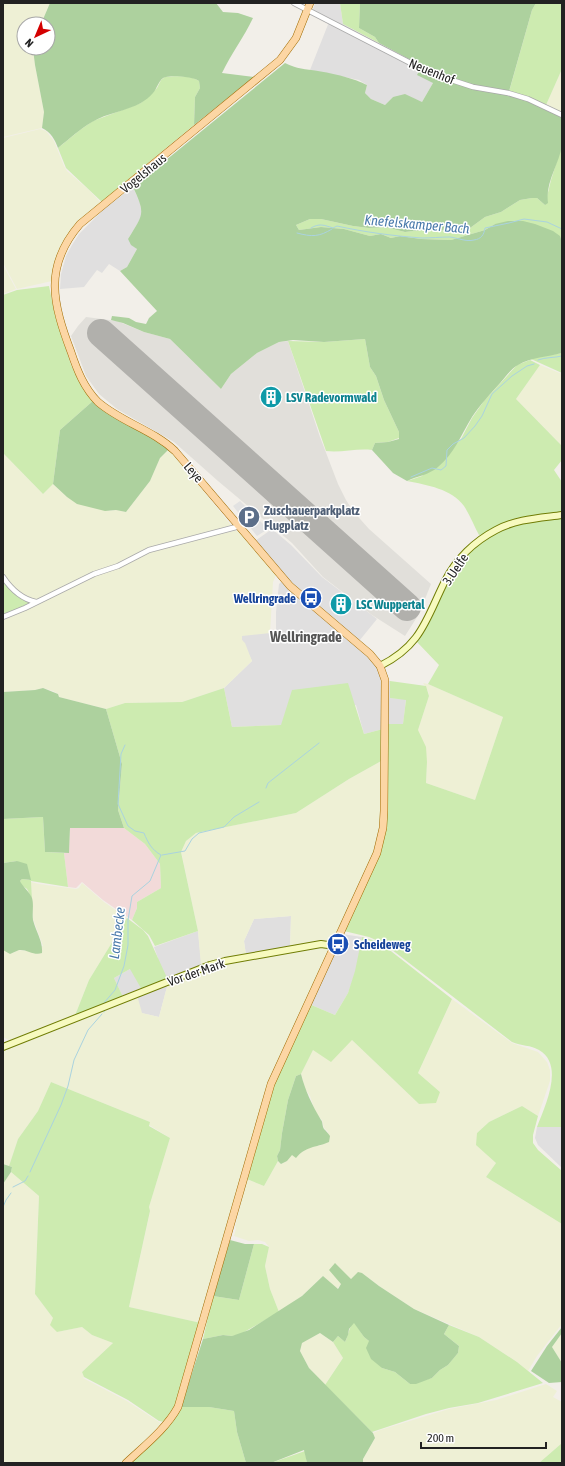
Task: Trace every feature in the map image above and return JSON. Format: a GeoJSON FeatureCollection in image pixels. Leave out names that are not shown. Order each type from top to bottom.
{"type":"FeatureCollection","features":[{"type":"Feature","properties":{"kind":"main road"},"geometry":{"type":"LineString","coordinates":[[308,11],[310,3]]}},
{"type":"Feature","properties":{"kind":"main road","name":"Vogelshaus"},"geometry":{"type":"LineString","coordinates":[[76,368],[60,323],[54,291],[57,268],[68,240],[89,216],[280,60],[296,38],[308,11]]}},
{"type":"Feature","properties":{"kind":"main road","name":"Leye"},"geometry":{"type":"LineString","coordinates":[[76,368],[89,391],[106,408],[162,440],[175,451],[240,526],[278,573],[298,594],[370,654],[380,666]]}},
{"type":"Feature","properties":{"kind":"main road"},"geometry":{"type":"LineString","coordinates":[[126,1463],[166,1424],[178,1407],[270,1084],[370,872],[381,842],[384,811],[385,680],[380,666]]}},
{"type":"Feature","properties":{"kind":"street","name":"Neuenhof"},"geometry":{"type":"LineString","coordinates":[[294,3],[430,73],[484,90],[508,92],[528,98],[562,115]]}},
{"type":"Feature","properties":{"kind":"street","name":"3.Uelfe"},"geometry":{"type":"LineString","coordinates":[[380,666],[403,651],[420,634],[445,580],[465,553],[478,541],[497,529],[513,523],[562,515]]}},
{"type":"Feature","properties":{"kind":"street"},"geometry":{"type":"LineString","coordinates":[[3,617],[94,574],[118,566],[149,550],[240,526]]}},
{"type":"Feature","properties":{"kind":"street"},"geometry":{"type":"LineString","coordinates":[[3,577],[18,595],[36,602]]}},
{"type":"Feature","properties":{"kind":"street","name":"Vor der Mark"},"geometry":{"type":"LineString","coordinates":[[3,1047],[214,963],[321,944],[334,947]]}},
{"type":"Feature","properties":{"kind":"shaded area"},"geometry":{"type":"Polygon","coordinates":[[[315,3],[340,3],[343,24],[422,66],[433,83],[422,102],[393,97],[385,105],[371,99],[365,93],[367,85],[359,80],[310,70],[329,22],[311,15],[315,3]]]}},
{"type":"Feature","properties":{"kind":"shaded area"},"geometry":{"type":"Polygon","coordinates":[[[133,187],[140,203],[142,216],[128,239],[137,249],[127,267],[120,271],[109,264],[102,273],[97,270],[84,287],[60,289],[61,274],[66,256],[79,234],[104,209],[133,187]]]}},
{"type":"Feature","properties":{"kind":"shaded area"},"geometry":{"type":"Polygon","coordinates":[[[86,317],[117,321],[144,332],[170,339],[221,389],[231,374],[257,353],[279,342],[288,341],[320,437],[338,484],[346,500],[353,511],[369,529],[431,584],[419,614],[405,636],[372,615],[323,577],[292,543],[174,442],[117,409],[99,394],[86,376],[71,336],[86,317]]]}},
{"type":"Feature","properties":{"kind":"shaded area","name":"Zuschauerparkplatz Flugplatz"},"geometry":{"type":"Polygon","coordinates":[[[240,501],[268,529],[257,536],[233,506],[240,501]]]}},
{"type":"Feature","properties":{"kind":"shaded area"},"geometry":{"type":"Polygon","coordinates":[[[272,529],[291,545],[322,577],[377,619],[355,646],[374,662],[382,680],[390,681],[390,698],[406,699],[403,725],[386,724],[383,729],[364,734],[356,705],[281,725],[232,727],[224,688],[252,661],[242,640],[242,635],[276,632],[276,612],[279,584],[285,578],[255,541],[272,529]]]}},
{"type":"Feature","properties":{"kind":"shaded area"},"geometry":{"type":"Polygon","coordinates":[[[70,828],[124,828],[145,844],[160,864],[161,888],[137,902],[137,908],[132,920],[103,900],[82,882],[76,888],[68,887],[64,853],[69,852],[70,828]]]}},
{"type":"Feature","properties":{"kind":"shaded area"},"geometry":{"type":"Polygon","coordinates":[[[291,916],[290,948],[246,955],[244,941],[254,919],[291,916]]]}},
{"type":"Feature","properties":{"kind":"shaded area"},"geometry":{"type":"Polygon","coordinates":[[[198,931],[202,970],[168,983],[159,1017],[141,1013],[124,999],[114,978],[130,969],[158,958],[154,947],[198,931]]]}},
{"type":"Feature","properties":{"kind":"shaded area"},"geometry":{"type":"Polygon","coordinates":[[[342,934],[362,937],[356,971],[348,993],[335,1015],[309,1004],[342,934]]]}},
{"type":"Feature","properties":{"kind":"shaded area"},"geometry":{"type":"Polygon","coordinates":[[[537,1127],[562,1127],[562,1168],[538,1145],[535,1138],[537,1127]]]}},
{"type":"Feature","properties":{"kind":"green space"},"geometry":{"type":"Polygon","coordinates":[[[3,3],[50,3],[44,16],[16,16],[16,56],[34,56],[44,112],[42,128],[3,137],[3,3]]]}},
{"type":"Feature","properties":{"kind":"green space"},"geometry":{"type":"Polygon","coordinates":[[[50,3],[216,3],[223,12],[238,13],[253,18],[222,73],[254,77],[194,125],[195,97],[200,88],[199,81],[193,78],[169,76],[160,81],[152,94],[141,103],[104,116],[92,122],[58,148],[52,136],[42,128],[44,112],[34,56],[56,56],[56,16],[44,16],[50,3]]]}},
{"type":"Feature","properties":{"kind":"green space"},"geometry":{"type":"Polygon","coordinates":[[[340,3],[360,3],[359,28],[375,37],[379,43],[343,24],[340,3]]]}},
{"type":"Feature","properties":{"kind":"green space"},"geometry":{"type":"Polygon","coordinates":[[[360,3],[536,3],[532,10],[508,95],[539,105],[562,117],[562,145],[548,188],[548,203],[545,205],[537,198],[520,200],[501,212],[485,217],[470,228],[464,230],[451,229],[405,232],[385,227],[369,228],[353,226],[321,219],[310,219],[296,225],[299,230],[321,227],[344,229],[370,236],[381,234],[391,238],[400,236],[421,239],[451,240],[485,230],[495,224],[508,221],[523,221],[553,231],[560,236],[562,242],[562,353],[529,360],[518,365],[509,372],[472,417],[453,450],[444,462],[431,472],[407,481],[393,473],[372,450],[375,443],[399,439],[399,432],[384,400],[376,376],[370,367],[365,339],[324,342],[293,340],[279,342],[257,353],[231,374],[221,389],[170,339],[144,332],[123,323],[111,320],[112,316],[129,318],[136,322],[146,324],[149,318],[157,311],[120,271],[127,267],[137,249],[131,245],[128,239],[140,219],[141,214],[140,203],[133,187],[285,63],[297,68],[350,78],[367,85],[365,93],[371,99],[385,105],[393,97],[405,94],[422,102],[433,83],[417,75],[422,66],[379,43],[375,37],[359,28],[360,3]]]}},
{"type":"Feature","properties":{"kind":"green space"},"geometry":{"type":"Polygon","coordinates":[[[536,3],[562,3],[562,69],[546,105],[509,92],[532,10],[536,3]]]}},
{"type":"Feature","properties":{"kind":"green space"},"geometry":{"type":"Polygon","coordinates":[[[562,69],[562,113],[546,105],[562,69]]]}},
{"type":"Feature","properties":{"kind":"green space"},"geometry":{"type":"Polygon","coordinates":[[[165,77],[187,77],[199,81],[200,88],[195,97],[194,125],[131,177],[103,203],[66,168],[58,148],[93,121],[141,103],[157,88],[161,80],[165,77]]]}},
{"type":"Feature","properties":{"kind":"green space"},"geometry":{"type":"Polygon","coordinates":[[[40,129],[46,131],[54,141],[67,171],[89,190],[102,204],[69,236],[52,281],[17,289],[3,263],[3,138],[40,129]]]}},
{"type":"Feature","properties":{"kind":"green space"},"geometry":{"type":"Polygon","coordinates":[[[562,145],[562,242],[495,224],[485,230],[451,240],[421,239],[400,236],[391,238],[381,234],[370,236],[344,229],[321,227],[299,230],[296,225],[310,219],[321,219],[353,226],[369,228],[385,227],[405,232],[451,229],[464,230],[470,228],[485,217],[501,212],[520,200],[537,198],[545,205],[562,145]]]}},
{"type":"Feature","properties":{"kind":"green space"},"geometry":{"type":"Polygon","coordinates":[[[3,265],[16,289],[3,294],[3,265]]]}},
{"type":"Feature","properties":{"kind":"green space"},"geometry":{"type":"Polygon","coordinates":[[[49,286],[55,315],[71,365],[80,383],[94,400],[60,430],[53,484],[43,494],[3,453],[3,295],[17,290],[49,286]]]}},
{"type":"Feature","properties":{"kind":"green space"},"geometry":{"type":"Polygon","coordinates":[[[365,339],[370,367],[376,376],[384,400],[399,432],[399,438],[388,442],[375,443],[372,450],[326,451],[288,341],[324,342],[365,339]]]}},
{"type":"Feature","properties":{"kind":"green space"},"geometry":{"type":"Polygon","coordinates":[[[562,353],[562,373],[531,359],[543,356],[562,353]]]}},
{"type":"Feature","properties":{"kind":"green space"},"geometry":{"type":"Polygon","coordinates":[[[530,360],[540,365],[516,399],[562,446],[562,460],[554,470],[562,482],[562,513],[479,535],[464,506],[453,495],[423,484],[407,481],[422,476],[461,439],[472,418],[484,401],[517,365],[530,360]]]}},
{"type":"Feature","properties":{"kind":"green space"},"geometry":{"type":"Polygon","coordinates":[[[540,365],[562,374],[562,446],[516,399],[540,365]]]}},
{"type":"Feature","properties":{"kind":"green space"},"geometry":{"type":"Polygon","coordinates":[[[94,400],[169,449],[160,458],[150,481],[126,512],[116,510],[105,511],[77,504],[53,484],[60,430],[94,400]]]}},
{"type":"Feature","properties":{"kind":"green space"},"geometry":{"type":"Polygon","coordinates":[[[169,449],[231,525],[208,535],[149,549],[36,601],[19,594],[3,576],[3,453],[43,494],[53,484],[67,497],[110,511],[116,510],[126,512],[150,481],[160,458],[169,449]]]}},
{"type":"Feature","properties":{"kind":"green space"},"geometry":{"type":"Polygon","coordinates":[[[562,517],[562,1127],[537,1127],[551,1086],[551,1065],[547,1057],[536,1048],[512,1042],[383,943],[369,937],[344,931],[378,854],[386,724],[403,724],[406,700],[390,698],[390,681],[426,686],[429,696],[418,730],[426,747],[426,783],[475,800],[503,717],[428,684],[439,665],[417,642],[430,621],[448,582],[466,555],[485,539],[514,525],[562,517]]]}},
{"type":"Feature","properties":{"kind":"green space"},"geometry":{"type":"Polygon","coordinates":[[[239,530],[276,575],[273,582],[270,633],[242,636],[242,640],[245,643],[252,661],[224,688],[182,702],[125,703],[106,709],[59,697],[58,694],[53,691],[43,688],[3,692],[3,618],[142,553],[208,536],[239,530]]]}},
{"type":"Feature","properties":{"kind":"green space"},"geometry":{"type":"Polygon","coordinates":[[[3,579],[32,603],[3,616],[3,579]]]}},
{"type":"Feature","properties":{"kind":"green space"},"geometry":{"type":"Polygon","coordinates":[[[348,683],[364,734],[383,729],[383,760],[349,779],[296,813],[196,833],[186,841],[181,852],[198,931],[155,946],[149,935],[132,920],[137,908],[137,902],[161,888],[160,864],[145,844],[124,828],[118,810],[122,764],[106,709],[125,703],[182,702],[224,688],[232,727],[281,725],[292,690],[348,683]]]}},
{"type":"Feature","properties":{"kind":"green space"},"geometry":{"type":"Polygon","coordinates":[[[423,683],[503,717],[475,800],[426,783],[427,762],[418,730],[429,696],[423,683]]]}},
{"type":"Feature","properties":{"kind":"green space"},"geometry":{"type":"Polygon","coordinates":[[[43,688],[58,694],[59,697],[106,709],[122,764],[118,810],[124,828],[70,828],[69,853],[45,852],[43,817],[3,819],[3,692],[43,688]]]}},
{"type":"Feature","properties":{"kind":"green space"},"geometry":{"type":"Polygon","coordinates":[[[383,760],[380,841],[334,941],[290,948],[291,916],[254,919],[244,941],[246,955],[201,966],[198,931],[181,851],[186,841],[196,833],[296,813],[349,779],[383,760]]]}},
{"type":"Feature","properties":{"kind":"green space"},"geometry":{"type":"Polygon","coordinates":[[[43,817],[45,852],[64,853],[68,887],[31,881],[32,899],[27,889],[21,885],[20,881],[22,879],[30,880],[17,861],[3,863],[3,819],[43,817]]]}},
{"type":"Feature","properties":{"kind":"green space"},"geometry":{"type":"Polygon","coordinates":[[[17,861],[27,864],[31,880],[22,879],[20,881],[32,898],[33,920],[42,949],[42,953],[39,954],[19,950],[10,954],[3,950],[3,863],[17,861]]]}},
{"type":"Feature","properties":{"kind":"green space"},"geometry":{"type":"Polygon","coordinates":[[[31,882],[76,889],[79,888],[82,883],[104,902],[127,918],[89,980],[74,1018],[13,1042],[3,1037],[3,950],[13,953],[18,950],[26,951],[43,946],[33,919],[31,882]]]}},
{"type":"Feature","properties":{"kind":"green space"},"geometry":{"type":"Polygon","coordinates":[[[127,918],[143,930],[148,936],[168,980],[142,990],[130,969],[114,978],[124,999],[74,1018],[89,980],[127,918]]]}},
{"type":"Feature","properties":{"kind":"green space"},"geometry":{"type":"Polygon","coordinates":[[[362,937],[376,941],[387,948],[452,999],[418,1073],[440,1092],[436,1103],[419,1104],[352,1040],[331,1062],[313,1050],[301,1074],[296,1076],[288,1100],[280,1150],[277,1156],[278,1161],[264,1186],[247,1179],[267,1101],[309,1004],[335,1015],[348,993],[355,971],[362,937]]]}},
{"type":"Feature","properties":{"kind":"green space"},"geometry":{"type":"Polygon","coordinates":[[[321,946],[326,948],[329,952],[276,1065],[201,1323],[129,1307],[150,1212],[149,1207],[170,1138],[149,1125],[150,1122],[51,1082],[38,1111],[18,1139],[9,1166],[3,1164],[3,1048],[137,995],[142,1013],[159,1017],[168,983],[220,963],[321,946]]]}},
{"type":"Feature","properties":{"kind":"green space"},"geometry":{"type":"Polygon","coordinates":[[[452,999],[512,1043],[538,1052],[547,1062],[550,1070],[550,1081],[538,1116],[522,1106],[489,1122],[477,1133],[477,1145],[496,1163],[486,1177],[562,1224],[562,1324],[537,1356],[528,1371],[479,1337],[414,1309],[362,1273],[341,1284],[337,1289],[323,1276],[302,1296],[279,1312],[270,1289],[265,1266],[269,1247],[265,1242],[258,1240],[249,1241],[234,1236],[247,1179],[264,1186],[278,1161],[281,1164],[287,1161],[292,1154],[300,1153],[310,1147],[322,1145],[328,1132],[324,1128],[322,1120],[316,1114],[310,1096],[305,1089],[301,1074],[313,1050],[352,1040],[419,1104],[440,1092],[418,1073],[452,999]]]}},
{"type":"Feature","properties":{"kind":"green space"},"geometry":{"type":"Polygon","coordinates":[[[301,1074],[312,1103],[322,1121],[323,1127],[330,1136],[329,1142],[307,1149],[296,1158],[292,1155],[287,1161],[281,1164],[278,1161],[277,1156],[280,1150],[288,1100],[296,1076],[301,1074]]]}},
{"type":"Feature","properties":{"kind":"green space"},"geometry":{"type":"Polygon","coordinates":[[[51,1082],[150,1122],[149,1126],[170,1138],[149,1207],[150,1211],[129,1307],[201,1323],[176,1405],[164,1422],[159,1421],[128,1400],[84,1377],[82,1372],[113,1343],[92,1335],[82,1327],[57,1332],[50,1325],[53,1318],[35,1294],[39,1196],[11,1172],[12,1167],[9,1166],[18,1139],[38,1111],[51,1082]]]}},
{"type":"Feature","properties":{"kind":"green space"},"geometry":{"type":"Polygon","coordinates":[[[522,1106],[538,1116],[533,1135],[533,1143],[538,1150],[562,1171],[562,1224],[486,1177],[496,1163],[476,1145],[477,1133],[489,1122],[522,1106]]]}},
{"type":"Feature","properties":{"kind":"green space"},"geometry":{"type":"Polygon","coordinates":[[[3,1164],[12,1167],[11,1172],[3,1184],[3,1164]]]}},
{"type":"Feature","properties":{"kind":"green space"},"geometry":{"type":"Polygon","coordinates":[[[11,1172],[39,1196],[35,1294],[53,1318],[57,1332],[82,1327],[92,1335],[113,1343],[82,1372],[83,1378],[127,1401],[162,1424],[123,1463],[3,1463],[3,1184],[11,1172]]]}},
{"type":"Feature","properties":{"kind":"green space"},"geometry":{"type":"Polygon","coordinates":[[[230,1240],[245,1244],[254,1244],[239,1300],[213,1296],[230,1240]]]}},
{"type":"Feature","properties":{"kind":"green space"},"geometry":{"type":"Polygon","coordinates":[[[254,1244],[262,1244],[269,1247],[265,1266],[270,1289],[279,1312],[239,1335],[223,1335],[203,1339],[213,1296],[239,1300],[254,1244]]]}},
{"type":"Feature","properties":{"kind":"green space"},"geometry":{"type":"Polygon","coordinates":[[[335,1263],[351,1279],[358,1272],[362,1273],[414,1309],[449,1325],[444,1334],[459,1346],[458,1353],[448,1365],[432,1378],[416,1384],[410,1384],[395,1372],[382,1368],[371,1359],[366,1348],[369,1341],[364,1337],[354,1323],[349,1329],[345,1342],[338,1336],[333,1342],[320,1333],[302,1343],[300,1351],[309,1368],[373,1433],[375,1438],[363,1459],[363,1463],[307,1463],[304,1450],[271,1463],[246,1463],[237,1432],[234,1411],[209,1407],[181,1407],[203,1339],[223,1335],[232,1336],[249,1330],[302,1296],[323,1276],[338,1289],[341,1284],[329,1270],[335,1263]]]}},
{"type":"Feature","properties":{"kind":"green space"},"geometry":{"type":"Polygon","coordinates":[[[354,1322],[364,1337],[369,1341],[382,1368],[395,1372],[410,1384],[432,1378],[448,1365],[458,1353],[459,1346],[444,1334],[449,1325],[479,1337],[517,1362],[543,1383],[478,1403],[426,1414],[372,1432],[325,1385],[343,1358],[333,1342],[338,1336],[345,1342],[354,1322]]]}},
{"type":"Feature","properties":{"kind":"green space"},"geometry":{"type":"Polygon","coordinates":[[[562,1327],[562,1333],[552,1347],[562,1363],[562,1382],[549,1383],[531,1371],[547,1346],[562,1327]]]}},
{"type":"Feature","properties":{"kind":"green space"},"geometry":{"type":"Polygon","coordinates":[[[320,1333],[333,1342],[343,1358],[325,1385],[309,1368],[300,1351],[302,1343],[320,1333]]]}},
{"type":"Feature","properties":{"kind":"green space"},"geometry":{"type":"Polygon","coordinates":[[[562,1333],[562,1363],[552,1347],[562,1333]]]}},
{"type":"Feature","properties":{"kind":"green space"},"geometry":{"type":"Polygon","coordinates":[[[546,1384],[557,1391],[553,1397],[562,1402],[562,1443],[539,1463],[363,1463],[363,1459],[375,1438],[373,1433],[449,1409],[496,1400],[546,1384]]]}},
{"type":"Feature","properties":{"kind":"green space"},"geometry":{"type":"Polygon","coordinates":[[[181,1407],[209,1407],[234,1411],[237,1432],[246,1463],[130,1463],[181,1407]]]}},
{"type":"Feature","properties":{"kind":"green space"},"geometry":{"type":"Polygon","coordinates":[[[562,1443],[562,1463],[539,1463],[562,1443]]]}},
{"type":"Feature","properties":{"kind":"green space"},"geometry":{"type":"Polygon","coordinates":[[[305,1451],[307,1463],[271,1463],[305,1451]]]}},
{"type":"Feature","properties":{"kind":"waterway","name":"Knefelskamper Bach"},"geometry":{"type":"LineString","coordinates":[[311,228],[319,225],[333,228],[337,226],[401,236],[422,238],[450,237],[468,241],[480,238],[483,235],[485,228],[524,219],[547,222],[562,229]]}},
{"type":"Feature","properties":{"kind":"waterway","name":"Knefelskamper Bach"},"geometry":{"type":"LineString","coordinates":[[297,233],[315,236],[332,229]]}},
{"type":"Feature","properties":{"kind":"waterway"},"geometry":{"type":"LineString","coordinates":[[538,360],[562,356]]}},
{"type":"Feature","properties":{"kind":"waterway"},"geometry":{"type":"LineString","coordinates":[[411,477],[432,468],[441,470],[446,466],[447,450],[453,444],[464,438],[475,426],[482,416],[492,394],[512,376],[527,366],[534,364]]}},
{"type":"Feature","properties":{"kind":"waterway"},"geometry":{"type":"LineString","coordinates":[[266,788],[268,783],[319,743]]}},
{"type":"Feature","properties":{"kind":"waterway","name":"Lambecke"},"geometry":{"type":"LineString","coordinates":[[103,1004],[115,990],[124,966],[128,945],[128,920],[132,896],[150,881],[161,855],[151,846],[144,833],[135,831],[128,826],[118,804],[121,754],[125,745]]}},
{"type":"Feature","properties":{"kind":"waterway"},"geometry":{"type":"LineString","coordinates":[[162,855],[185,851],[192,839],[199,833],[224,827],[234,817],[259,802]]}},
{"type":"Feature","properties":{"kind":"waterway","name":"Lambecke"},"geometry":{"type":"LineString","coordinates":[[30,1172],[61,1105],[68,1086],[74,1060],[88,1030],[102,1014]]}},
{"type":"Feature","properties":{"kind":"waterway","name":"Lambecke"},"geometry":{"type":"LineString","coordinates":[[13,1187],[25,1181],[28,1176]]}},
{"type":"Feature","properties":{"kind":"waterway","name":"Lambecke"},"geometry":{"type":"LineString","coordinates":[[3,1207],[11,1193]]}},
{"type":"Feature","properties":{"kind":"runway"},"geometry":{"type":"LineString","coordinates":[[101,333],[407,607]]}},
{"type":"Feature","properties":{"kind":"place","name":"LSV Radevormwald"},"geometry":{"type":"Point","coordinates":[271,397]}},
{"type":"Feature","properties":{"kind":"place","name":"Zuschauerparkplatz Flugplatz"},"geometry":{"type":"Point","coordinates":[249,517]}},
{"type":"Feature","properties":{"kind":"place","name":"Wellringrade"},"geometry":{"type":"Point","coordinates":[311,598]}},
{"type":"Feature","properties":{"kind":"place","name":"LSC Wuppertal"},"geometry":{"type":"Point","coordinates":[341,604]}},
{"type":"Feature","properties":{"kind":"place","name":"Scheideweg"},"geometry":{"type":"Point","coordinates":[338,944]}},
{"type":"Feature","properties":{"kind":"district","name":"Wellringrade"},"geometry":{"type":"Point","coordinates":[306,637]}}]}
